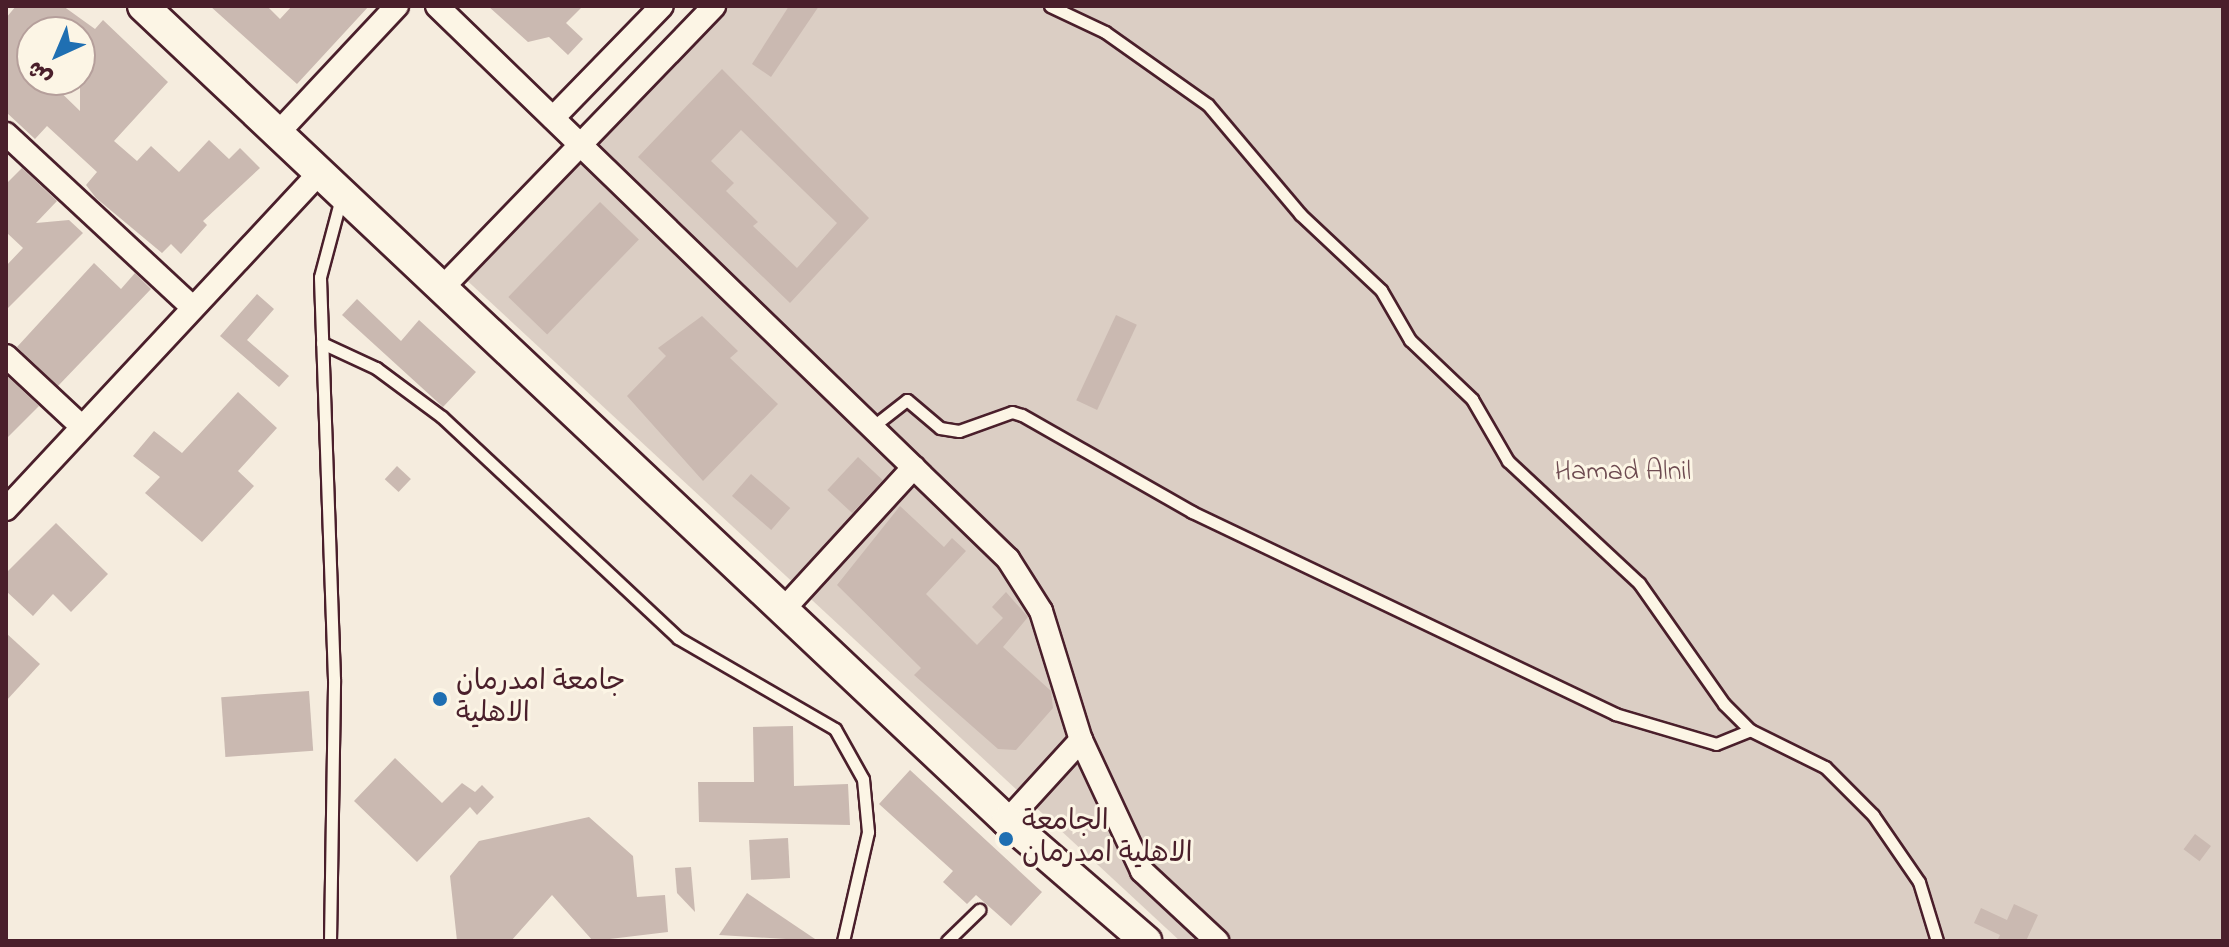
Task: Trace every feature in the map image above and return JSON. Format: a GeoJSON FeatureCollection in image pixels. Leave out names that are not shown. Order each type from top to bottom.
{"type":"FeatureCollection","features":[{"type":"Feature","properties":{"kind":"street"},"geometry":{"type":"LineString","coordinates":[[143,6],[444,286],[782,611],[1007,821],[1146,941]]}},
{"type":"Feature","properties":{"kind":"street"},"geometry":{"type":"LineString","coordinates":[[278,133],[397,6]]}},
{"type":"Feature","properties":{"kind":"street"},"geometry":{"type":"LineString","coordinates":[[437,6],[876,424],[1031,592],[1081,740],[1142,871],[1217,941]]}},
{"type":"Feature","properties":{"kind":"street"},"geometry":{"type":"LineString","coordinates":[[553,118],[662,6]]}},
{"type":"Feature","properties":{"kind":"street"},"geometry":{"type":"LineString","coordinates":[[444,286],[714,6]]}},
{"type":"Feature","properties":{"kind":"street"},"geometry":{"type":"LineString","coordinates":[[6,134],[190,305]]}},
{"type":"Feature","properties":{"kind":"street"},"geometry":{"type":"LineString","coordinates":[[6,509],[190,305],[320,172]]}},
{"type":"Feature","properties":{"kind":"street"},"geometry":{"type":"LineString","coordinates":[[6,356],[81,426]]}},
{"type":"Feature","properties":{"kind":"street"},"geometry":{"type":"LineString","coordinates":[[782,611],[914,467]]}},
{"type":"Feature","properties":{"kind":"street"},"geometry":{"type":"LineString","coordinates":[[1007,821],[1081,740]]}},
{"type":"Feature","properties":{"kind":"lane"},"geometry":{"type":"LineString","coordinates":[[1050,6],[1105,32],[1208,105],[1300,214],[1381,290],[1410,340],[1472,399],[1508,461],[1639,583],[1703,679],[1750,730],[1825,767],[1873,815],[1919,882],[1937,941]]}},
{"type":"Feature","properties":{"kind":"lane"},"geometry":{"type":"LineString","coordinates":[[330,941],[334,679],[320,277],[343,194]]}},
{"type":"Feature","properties":{"kind":"lane"},"geometry":{"type":"LineString","coordinates":[[322,343],[376,368],[442,417],[678,638],[835,729],[863,779],[868,832],[843,941]]}},
{"type":"Feature","properties":{"kind":"lane"},"geometry":{"type":"LineString","coordinates":[[876,424],[907,400],[940,428],[959,431],[1012,412],[1022,415],[1192,512],[1615,714],[1716,744],[1750,730]]}},
{"type":"Feature","properties":{"kind":"lane"},"geometry":{"type":"LineString","coordinates":[[947,941],[979,910]]}},
{"type":"Feature","properties":{"kind":"green space","name":"Hamad Alnil"},"geometry":{"type":"Polygon","coordinates":[[[709,6],[2223,6],[2223,941],[1180,941],[460,274],[709,6]]]}},
{"type":"Feature","properties":{"kind":"building"},"geometry":{"type":"Polygon","coordinates":[[[16,6],[63,6],[77,16],[16,16],[16,96],[65,96],[80,111],[80,96],[96,96],[96,28],[103,20],[168,82],[114,141],[137,161],[151,146],[179,172],[209,140],[229,159],[240,148],[260,168],[203,221],[207,225],[181,254],[171,244],[162,253],[96,198],[86,185],[97,172],[47,126],[35,139],[6,112],[6,18],[16,6]]]}},
{"type":"Feature","properties":{"kind":"building"},"geometry":{"type":"Polygon","coordinates":[[[210,6],[267,6],[280,19],[292,6],[369,6],[297,84],[210,6]]]}},
{"type":"Feature","properties":{"kind":"building"},"geometry":{"type":"Polygon","coordinates":[[[488,6],[583,6],[566,23],[583,39],[568,55],[549,37],[528,42],[488,6]]]}},
{"type":"Feature","properties":{"kind":"building"},"geometry":{"type":"Polygon","coordinates":[[[789,6],[819,6],[771,77],[752,64],[789,6]]]}},
{"type":"Feature","properties":{"kind":"building"},"geometry":{"type":"Polygon","coordinates":[[[722,69],[869,218],[790,303],[638,157],[722,69]],[[741,130],[711,161],[734,183],[726,191],[758,222],[753,226],[797,268],[837,223],[741,130]]]}},
{"type":"Feature","properties":{"kind":"building"},"geometry":{"type":"Polygon","coordinates":[[[22,168],[57,201],[36,223],[69,220],[83,233],[6,310],[6,266],[23,248],[6,232],[6,184],[22,168]]]}},
{"type":"Feature","properties":{"kind":"building"},"geometry":{"type":"Polygon","coordinates":[[[600,202],[639,240],[547,334],[508,297],[600,202]]]}},
{"type":"Feature","properties":{"kind":"building"},"geometry":{"type":"Polygon","coordinates":[[[94,263],[121,289],[135,273],[151,289],[58,386],[17,347],[94,263]]]}},
{"type":"Feature","properties":{"kind":"building"},"geometry":{"type":"Polygon","coordinates":[[[257,294],[274,309],[247,340],[289,376],[279,387],[220,336],[257,294]]]}},
{"type":"Feature","properties":{"kind":"building"},"geometry":{"type":"Polygon","coordinates":[[[357,299],[401,341],[419,320],[476,372],[443,407],[342,315],[357,299]]]}},
{"type":"Feature","properties":{"kind":"building"},"geometry":{"type":"Polygon","coordinates":[[[1116,315],[1137,325],[1097,410],[1076,400],[1116,315]]]}},
{"type":"Feature","properties":{"kind":"building"},"geometry":{"type":"Polygon","coordinates":[[[702,316],[738,351],[730,358],[778,404],[703,481],[627,396],[666,356],[658,348],[702,316]]]}},
{"type":"Feature","properties":{"kind":"building"},"geometry":{"type":"Polygon","coordinates":[[[6,375],[39,406],[6,439],[6,375]]]}},
{"type":"Feature","properties":{"kind":"building"},"geometry":{"type":"Polygon","coordinates":[[[238,392],[277,428],[238,471],[254,486],[202,542],[145,493],[160,477],[133,456],[154,431],[182,453],[238,392]]]}},
{"type":"Feature","properties":{"kind":"building"},"geometry":{"type":"Polygon","coordinates":[[[858,457],[883,480],[852,513],[827,490],[858,457]]]}},
{"type":"Feature","properties":{"kind":"building"},"geometry":{"type":"Polygon","coordinates":[[[397,466],[411,479],[399,492],[385,479],[397,466]]]}},
{"type":"Feature","properties":{"kind":"building"},"geometry":{"type":"Polygon","coordinates":[[[751,474],[790,508],[771,530],[732,496],[751,474]]]}},
{"type":"Feature","properties":{"kind":"building"},"geometry":{"type":"Polygon","coordinates":[[[900,506],[944,547],[952,538],[966,551],[926,594],[977,645],[1003,618],[992,607],[1006,592],[1028,617],[1003,647],[1051,691],[1053,708],[1016,750],[998,749],[914,675],[921,668],[837,585],[900,506]]]}},
{"type":"Feature","properties":{"kind":"building"},"geometry":{"type":"Polygon","coordinates":[[[56,523],[108,574],[71,612],[53,594],[33,616],[6,591],[6,573],[56,523]]]}},
{"type":"Feature","properties":{"kind":"building"},"geometry":{"type":"Polygon","coordinates":[[[6,633],[40,664],[6,701],[6,633]]]}},
{"type":"Feature","properties":{"kind":"building"},"geometry":{"type":"Polygon","coordinates":[[[309,691],[313,751],[225,757],[221,697],[309,691]]]}},
{"type":"Feature","properties":{"kind":"building"},"geometry":{"type":"Polygon","coordinates":[[[793,726],[794,786],[848,784],[850,825],[699,822],[698,782],[754,782],[753,727],[793,726]]]}},
{"type":"Feature","properties":{"kind":"building"},"geometry":{"type":"Polygon","coordinates":[[[395,758],[442,803],[462,783],[475,792],[482,785],[494,797],[477,815],[470,807],[417,862],[354,801],[395,758]]]}},
{"type":"Feature","properties":{"kind":"building"},"geometry":{"type":"Polygon","coordinates":[[[910,770],[1042,892],[1011,926],[976,895],[967,904],[943,882],[953,871],[879,804],[910,770]]]}},
{"type":"Feature","properties":{"kind":"building"},"geometry":{"type":"Polygon","coordinates":[[[589,817],[633,856],[637,897],[665,895],[668,932],[593,941],[552,895],[511,941],[457,941],[450,876],[479,841],[589,817]]]}},
{"type":"Feature","properties":{"kind":"building"},"geometry":{"type":"Polygon","coordinates":[[[2195,834],[2211,846],[2200,861],[2184,849],[2195,834]]]}},
{"type":"Feature","properties":{"kind":"building"},"geometry":{"type":"Polygon","coordinates":[[[788,838],[790,878],[751,880],[749,840],[788,838]]]}},
{"type":"Feature","properties":{"kind":"building"},"geometry":{"type":"Polygon","coordinates":[[[691,867],[695,912],[677,893],[675,868],[691,867]]]}},
{"type":"Feature","properties":{"kind":"building"},"geometry":{"type":"Polygon","coordinates":[[[747,893],[818,941],[719,935],[747,893]]]}},
{"type":"Feature","properties":{"kind":"building"},"geometry":{"type":"Polygon","coordinates":[[[2014,904],[2038,915],[2026,941],[1997,941],[2000,935],[1974,923],[1981,908],[2007,920],[2014,904]]]}},
{"type":"Feature","properties":{"kind":"place","name":"جامعة امدرمان الاهلية"},"geometry":{"type":"Point","coordinates":[440,699]}},
{"type":"Feature","properties":{"kind":"place","name":"الجامعة الاهلية امدرمان"},"geometry":{"type":"Point","coordinates":[1006,839]}}]}
